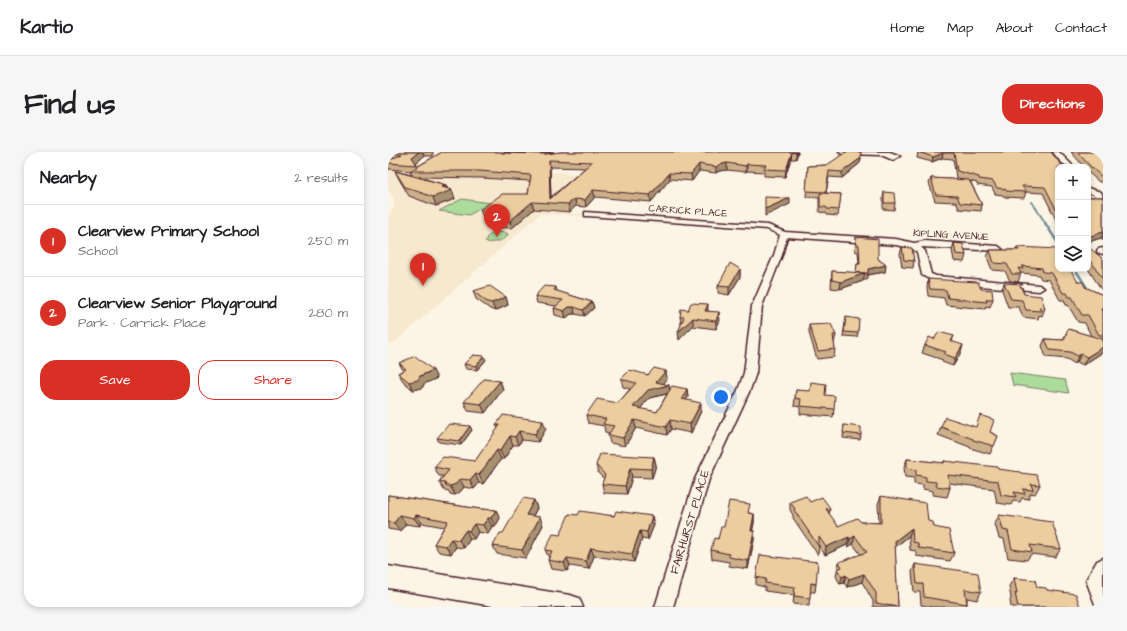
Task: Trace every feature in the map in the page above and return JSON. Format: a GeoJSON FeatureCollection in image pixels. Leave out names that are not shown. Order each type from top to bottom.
{"type":"FeatureCollection","features":[{"type":"Feature","properties":{"kind":"main road"},"geometry":{"type":"LineString","coordinates":[[388,577],[570,607]]}},
{"type":"Feature","properties":{"kind":"street"},"geometry":{"type":"LineString","coordinates":[[842,152],[884,154]]}},
{"type":"Feature","properties":{"kind":"street"},"geometry":{"type":"LineString","coordinates":[[1056,152],[1065,164]]}},
{"type":"Feature","properties":{"kind":"street"},"geometry":{"type":"LineString","coordinates":[[1091,191],[1098,194],[1100,197],[1091,196]]}},
{"type":"Feature","properties":{"kind":"street","name":"CARRICK PLACE"},"geometry":{"type":"LineString","coordinates":[[589,214],[768,227],[784,234]]}},
{"type":"Feature","properties":{"kind":"street","name":"KIPLING AVENUE"},"geometry":{"type":"LineString","coordinates":[[784,234],[896,242],[914,246],[925,244],[998,249]]}},
{"type":"Feature","properties":{"kind":"street","name":"FAIRHURST PLACE"},"geometry":{"type":"LineString","coordinates":[[664,607],[702,479],[744,390],[750,373],[757,306],[778,255],[784,234]]}},
{"type":"Feature","properties":{"kind":"street"},"geometry":{"type":"LineString","coordinates":[[914,246],[921,251],[927,275],[934,279],[1038,288]]}},
{"type":"Feature","properties":{"kind":"street"},"geometry":{"type":"LineString","coordinates":[[1103,566],[1095,580],[1103,603]]}},
{"type":"Feature","properties":{"kind":"shaded area"},"geometry":{"type":"Polygon","coordinates":[[[388,163],[584,174],[543,211],[583,214],[581,216],[540,214],[393,344],[388,343],[388,217],[394,207],[394,199],[388,189],[388,163]]]}},
{"type":"Feature","properties":{"kind":"green space"},"geometry":{"type":"Polygon","coordinates":[[[462,199],[490,203],[469,215],[439,211],[462,199]]]}},
{"type":"Feature","properties":{"kind":"green space"},"geometry":{"type":"Polygon","coordinates":[[[497,232],[507,233],[508,235],[498,242],[485,242],[487,240],[486,238],[497,232]]]}},
{"type":"Feature","properties":{"kind":"green space"},"geometry":{"type":"Polygon","coordinates":[[[1010,373],[1065,380],[1069,393],[1013,385],[1010,373]]]}},
{"type":"Feature","properties":{"kind":"building"},"geometry":{"type":"Polygon","coordinates":[[[395,152],[419,152],[412,157],[417,165],[388,163],[388,161],[402,154],[392,154],[395,152]]]}},
{"type":"Feature","properties":{"kind":"building"},"geometry":{"type":"Polygon","coordinates":[[[442,152],[546,154],[560,152],[792,152],[786,170],[764,169],[766,165],[747,164],[746,166],[727,163],[716,167],[699,164],[691,174],[669,173],[650,195],[593,190],[585,200],[575,199],[568,204],[532,202],[510,221],[496,220],[506,212],[480,210],[502,194],[528,194],[531,175],[479,171],[410,171],[442,152]],[[549,160],[550,199],[592,162],[549,160]]]}},
{"type":"Feature","properties":{"kind":"building"},"geometry":{"type":"Polygon","coordinates":[[[846,152],[861,152],[861,158],[842,172],[829,171],[826,192],[806,191],[808,166],[827,165],[846,152]]]}},
{"type":"Feature","properties":{"kind":"building"},"geometry":{"type":"Polygon","coordinates":[[[918,152],[1051,152],[1061,164],[1055,164],[1055,207],[1045,187],[1022,186],[1026,192],[1006,191],[1005,189],[997,188],[993,181],[979,179],[979,177],[957,171],[954,153],[943,153],[933,157],[918,152]]]}},
{"type":"Feature","properties":{"kind":"building"},"geometry":{"type":"Polygon","coordinates":[[[1077,152],[1103,152],[1103,176],[1101,176],[1091,167],[1091,164],[1088,164],[1077,152]]]}},
{"type":"Feature","properties":{"kind":"building"},"geometry":{"type":"Polygon","coordinates":[[[395,171],[446,185],[442,187],[452,190],[433,197],[405,187],[395,171]]]}},
{"type":"Feature","properties":{"kind":"building"},"geometry":{"type":"Polygon","coordinates":[[[931,178],[969,180],[982,205],[960,203],[957,196],[936,195],[931,178]]]}},
{"type":"Feature","properties":{"kind":"building"},"geometry":{"type":"Polygon","coordinates":[[[884,192],[894,193],[895,203],[884,203],[884,192]]]}},
{"type":"Feature","properties":{"kind":"building"},"geometry":{"type":"Polygon","coordinates":[[[820,193],[841,194],[839,210],[820,207],[820,193]]]}},
{"type":"Feature","properties":{"kind":"building"},"geometry":{"type":"Polygon","coordinates":[[[765,197],[790,198],[765,209],[765,197]]]}},
{"type":"Feature","properties":{"kind":"building"},"geometry":{"type":"Polygon","coordinates":[[[1091,197],[1103,197],[1103,232],[1091,236],[1091,197]]]}},
{"type":"Feature","properties":{"kind":"building"},"geometry":{"type":"Polygon","coordinates":[[[856,237],[878,239],[878,259],[886,265],[868,269],[868,273],[856,273],[857,264],[860,264],[859,245],[856,245],[856,237]]]}},
{"type":"Feature","properties":{"kind":"building"},"geometry":{"type":"Polygon","coordinates":[[[954,243],[963,244],[966,255],[956,254],[954,243]]]}},
{"type":"Feature","properties":{"kind":"building"},"geometry":{"type":"Polygon","coordinates":[[[902,247],[912,248],[914,261],[904,260],[902,247]]]}},
{"type":"Feature","properties":{"kind":"building"},"geometry":{"type":"Polygon","coordinates":[[[1017,247],[1055,249],[1055,272],[1072,272],[1078,282],[1083,282],[1085,287],[1103,295],[1103,335],[1099,335],[1088,315],[1082,315],[1072,297],[1069,297],[1067,293],[1063,293],[1052,273],[1043,272],[1042,268],[1022,266],[1023,269],[1018,268],[1021,274],[1012,274],[1007,264],[994,263],[990,250],[1019,250],[1017,247]]]}},
{"type":"Feature","properties":{"kind":"building"},"geometry":{"type":"Polygon","coordinates":[[[1091,249],[1103,259],[1103,279],[1092,263],[1091,249]]]}},
{"type":"Feature","properties":{"kind":"building"},"geometry":{"type":"Polygon","coordinates":[[[730,263],[740,269],[729,287],[718,286],[730,263]]]}},
{"type":"Feature","properties":{"kind":"building"},"geometry":{"type":"Polygon","coordinates":[[[832,271],[865,273],[841,282],[832,280],[832,271]]]}},
{"type":"Feature","properties":{"kind":"building"},"geometry":{"type":"Polygon","coordinates":[[[928,279],[978,282],[981,289],[992,290],[993,299],[986,299],[987,302],[948,298],[946,290],[930,289],[928,279]]]}},
{"type":"Feature","properties":{"kind":"building"},"geometry":{"type":"Polygon","coordinates":[[[1004,283],[1023,284],[1020,285],[1024,294],[1041,296],[1045,308],[1039,307],[1041,311],[1026,310],[1022,300],[1011,299],[1004,283]]]}},
{"type":"Feature","properties":{"kind":"building"},"geometry":{"type":"Polygon","coordinates":[[[490,286],[506,297],[492,303],[487,302],[473,291],[490,286]]]}},
{"type":"Feature","properties":{"kind":"building"},"geometry":{"type":"Polygon","coordinates":[[[544,286],[556,287],[554,290],[592,302],[583,310],[574,307],[569,307],[564,311],[554,308],[563,300],[535,296],[544,286]]]}},
{"type":"Feature","properties":{"kind":"building"},"geometry":{"type":"Polygon","coordinates":[[[691,303],[708,304],[705,311],[719,312],[716,321],[693,318],[678,332],[684,317],[680,317],[681,309],[688,310],[691,303]]]}},
{"type":"Feature","properties":{"kind":"building"},"geometry":{"type":"Polygon","coordinates":[[[846,317],[859,319],[858,333],[844,332],[846,317]]]}},
{"type":"Feature","properties":{"kind":"building"},"geometry":{"type":"Polygon","coordinates":[[[831,324],[836,335],[833,335],[835,349],[818,351],[809,325],[831,324]]]}},
{"type":"Feature","properties":{"kind":"building"},"geometry":{"type":"Polygon","coordinates":[[[1068,329],[1102,339],[1103,347],[1087,357],[1081,354],[1078,356],[1070,352],[1050,350],[1045,339],[1064,340],[1068,329]]]}},
{"type":"Feature","properties":{"kind":"building"},"geometry":{"type":"Polygon","coordinates":[[[939,332],[954,336],[951,341],[963,345],[955,358],[944,354],[946,352],[925,345],[929,337],[934,339],[939,332]]]}},
{"type":"Feature","properties":{"kind":"building"},"geometry":{"type":"Polygon","coordinates":[[[473,355],[484,356],[476,366],[464,364],[473,355]]]}},
{"type":"Feature","properties":{"kind":"building"},"geometry":{"type":"Polygon","coordinates":[[[415,356],[433,370],[420,376],[418,380],[409,382],[398,373],[406,369],[399,363],[415,356]]]}},
{"type":"Feature","properties":{"kind":"building"},"geometry":{"type":"Polygon","coordinates":[[[654,368],[666,371],[656,382],[669,385],[648,390],[633,407],[657,412],[672,386],[687,389],[682,399],[701,403],[690,424],[670,420],[666,427],[634,420],[623,438],[608,435],[614,426],[603,424],[606,419],[586,415],[597,399],[618,403],[636,383],[621,379],[630,370],[648,375],[654,368]]]}},
{"type":"Feature","properties":{"kind":"building"},"geometry":{"type":"Polygon","coordinates":[[[484,379],[500,381],[481,404],[464,402],[484,379]]]}},
{"type":"Feature","properties":{"kind":"building"},"geometry":{"type":"Polygon","coordinates":[[[811,382],[826,384],[825,395],[835,396],[834,409],[800,406],[801,399],[795,398],[796,390],[810,391],[811,382]]]}},
{"type":"Feature","properties":{"kind":"building"},"geometry":{"type":"Polygon","coordinates":[[[503,415],[543,421],[535,434],[519,431],[515,437],[510,436],[500,451],[497,450],[479,475],[475,474],[470,480],[460,479],[456,484],[450,486],[446,486],[445,483],[439,482],[449,470],[434,467],[443,457],[475,461],[500,425],[496,425],[503,415]]]}},
{"type":"Feature","properties":{"kind":"building"},"geometry":{"type":"Polygon","coordinates":[[[980,415],[994,420],[990,432],[998,436],[994,446],[973,440],[941,427],[945,417],[976,427],[980,415]]]}},
{"type":"Feature","properties":{"kind":"building"},"geometry":{"type":"Polygon","coordinates":[[[449,424],[470,426],[459,441],[437,438],[449,424]]]}},
{"type":"Feature","properties":{"kind":"building"},"geometry":{"type":"Polygon","coordinates":[[[844,425],[861,427],[861,435],[843,433],[844,425]]]}},
{"type":"Feature","properties":{"kind":"building"},"geometry":{"type":"Polygon","coordinates":[[[600,454],[654,457],[651,469],[630,468],[625,486],[602,484],[605,475],[596,465],[600,454]]]}},
{"type":"Feature","properties":{"kind":"building"},"geometry":{"type":"Polygon","coordinates":[[[907,459],[944,463],[944,461],[997,467],[998,469],[1037,475],[1040,485],[1031,484],[1033,490],[1023,489],[1025,494],[1014,492],[1016,497],[1001,495],[998,481],[948,475],[950,488],[936,486],[936,482],[926,481],[926,477],[916,475],[916,470],[907,468],[907,459]]]}},
{"type":"Feature","properties":{"kind":"building"},"geometry":{"type":"Polygon","coordinates":[[[388,495],[480,509],[496,510],[491,518],[488,518],[483,525],[474,524],[469,531],[466,530],[459,540],[451,539],[446,546],[434,544],[448,521],[416,515],[414,518],[400,515],[394,523],[388,522],[388,495]]]}},
{"type":"Feature","properties":{"kind":"building"},"geometry":{"type":"Polygon","coordinates":[[[806,496],[810,502],[822,497],[830,508],[826,509],[838,526],[857,518],[861,522],[881,523],[881,496],[926,503],[928,521],[933,522],[934,527],[949,530],[954,553],[919,548],[918,543],[913,542],[912,528],[895,541],[898,607],[876,603],[876,593],[864,574],[849,579],[846,575],[842,577],[837,569],[842,567],[839,562],[867,552],[855,536],[826,547],[819,537],[819,547],[790,502],[806,496]]]}},
{"type":"Feature","properties":{"kind":"building"},"geometry":{"type":"Polygon","coordinates":[[[523,498],[534,500],[526,515],[540,517],[522,550],[493,546],[500,533],[503,533],[523,498]]]}},
{"type":"Feature","properties":{"kind":"building"},"geometry":{"type":"Polygon","coordinates":[[[729,501],[750,504],[748,513],[754,514],[751,531],[754,531],[748,561],[729,557],[729,554],[711,550],[714,538],[718,539],[721,527],[724,527],[729,501]]]}},
{"type":"Feature","properties":{"kind":"building"},"geometry":{"type":"Polygon","coordinates":[[[580,511],[614,516],[616,511],[652,516],[647,532],[640,531],[632,554],[591,548],[586,561],[567,558],[564,563],[548,560],[552,551],[545,550],[553,534],[560,535],[569,514],[578,515],[580,511]]]}},
{"type":"Feature","properties":{"kind":"building"},"geometry":{"type":"Polygon","coordinates":[[[999,515],[1052,522],[1061,549],[1030,545],[1032,552],[1012,549],[1008,531],[1003,530],[999,515]]]}},
{"type":"Feature","properties":{"kind":"building"},"geometry":{"type":"Polygon","coordinates":[[[760,555],[818,562],[816,584],[811,583],[810,598],[794,596],[795,587],[765,583],[766,579],[756,577],[760,555]]]}},
{"type":"Feature","properties":{"kind":"building"},"geometry":{"type":"Polygon","coordinates":[[[915,564],[978,573],[981,592],[965,589],[967,604],[924,597],[923,584],[917,584],[915,564]]]}},
{"type":"Feature","properties":{"kind":"building"},"geometry":{"type":"Polygon","coordinates":[[[1014,578],[1035,580],[1037,587],[1046,588],[1047,590],[1076,594],[1080,607],[1018,607],[1014,578]]]}},
{"type":"Feature","properties":{"kind":"waterway"},"geometry":{"type":"LineString","coordinates":[[1032,202],[1046,224]]}},
{"type":"Feature","properties":{"kind":"waterway"},"geometry":{"type":"LineString","coordinates":[[1045,223],[1055,238]]}},
{"type":"Feature","properties":{"kind":"waterway"},"geometry":{"type":"LineString","coordinates":[[1077,272],[1089,291]]}},
{"type":"Feature","properties":{"kind":"place","name":"Clearview Senior Playground"},"geometry":{"type":"Point","coordinates":[497,237]}},
{"type":"Feature","properties":{"kind":"place","name":"Clearview Primary School"},"geometry":{"type":"Point","coordinates":[423,286]}}]}
